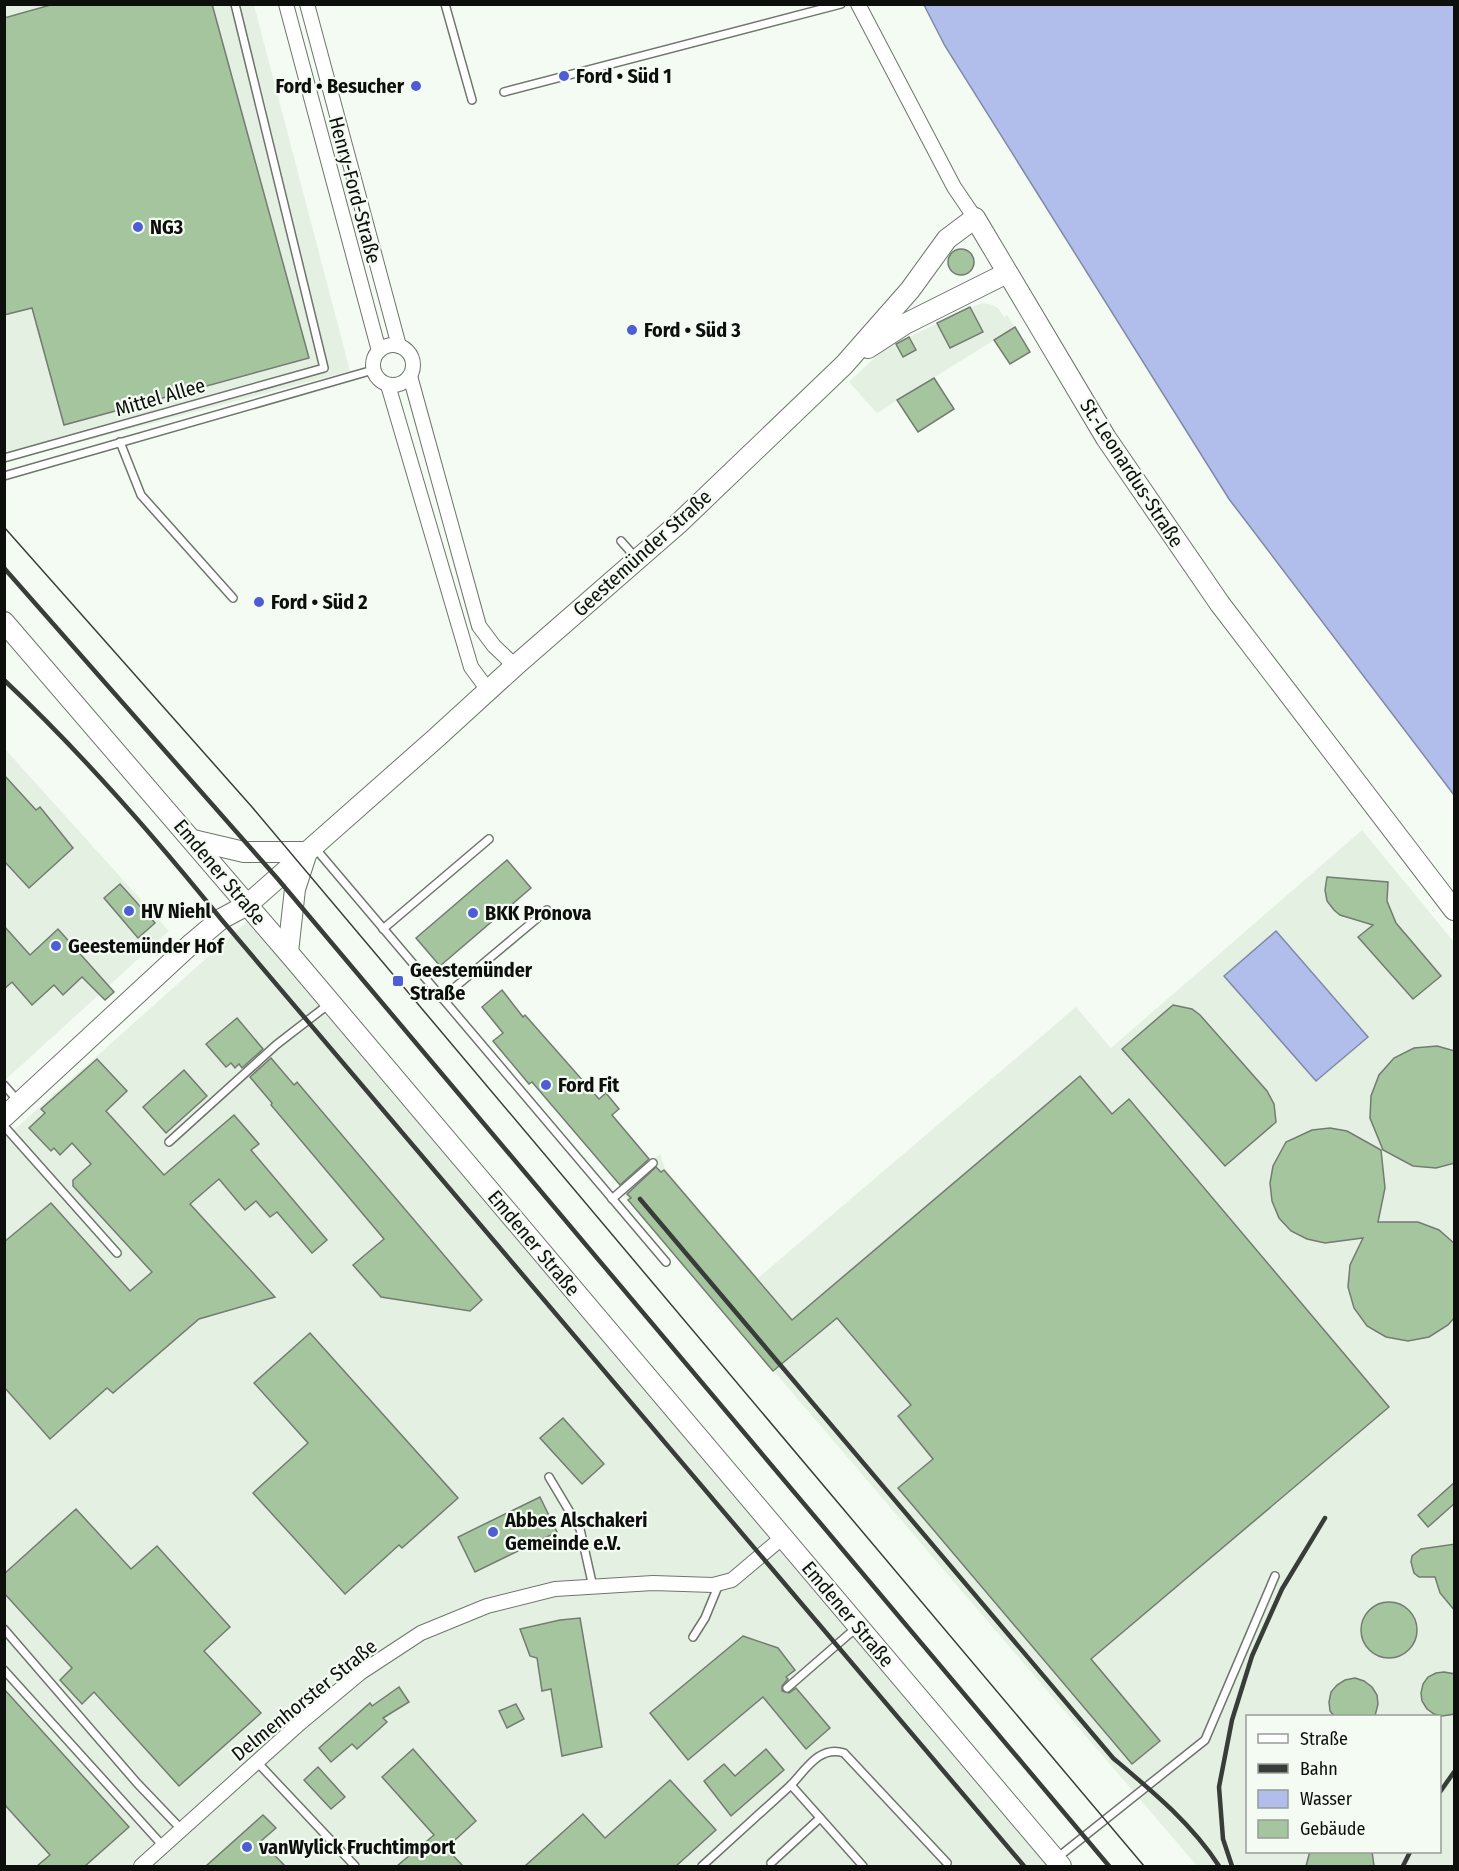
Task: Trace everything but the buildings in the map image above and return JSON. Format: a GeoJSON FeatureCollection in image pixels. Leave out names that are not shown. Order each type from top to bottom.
{"type":"FeatureCollection","features":[{"type":"Feature","properties":{"kind":"street","name":"Henry-Ford-Straße"},"geometry":{"type":"LineString","coordinates":[[286,4],[379,351]]}},
{"type":"Feature","properties":{"kind":"street","name":"Henry-Ford-Straße"},"geometry":{"type":"LineString","coordinates":[[308,4],[399,346],[404,349],[413,364],[410,376],[479,627],[514,666]]}},
{"type":"Feature","properties":{"kind":"street","name":"St.-Leonardus-Straße"},"geometry":{"type":"LineString","coordinates":[[858,4],[954,187],[975,218],[1106,438],[1220,604],[1455,910]]}},
{"type":"Feature","properties":{"kind":"street","name":"Geestemünder Straße"},"geometry":{"type":"LineString","coordinates":[[4,1117],[190,945],[221,919],[247,905],[514,666],[638,560],[844,365],[910,290],[948,239],[975,218]]}},
{"type":"Feature","properties":{"kind":"street","name":"Geestemünder Straße"},"geometry":{"type":"LineString","coordinates":[[844,365],[905,324],[1007,273]]}},
{"type":"Feature","properties":{"kind":"street"},"geometry":{"type":"LineString","coordinates":[[399,346],[388,346],[379,351],[373,360],[373,370],[378,380],[388,385],[400,384],[410,376]]}},
{"type":"Feature","properties":{"kind":"street"},"geometry":{"type":"LineString","coordinates":[[388,385],[471,667],[488,690]]}},
{"type":"Feature","properties":{"kind":"street","name":"Emdener Straße"},"geometry":{"type":"LineString","coordinates":[[4,622],[288,952],[1058,1863]]}},
{"type":"Feature","properties":{"kind":"street"},"geometry":{"type":"LineString","coordinates":[[192,840],[244,852],[310,849],[295,889],[288,952]]}},
{"type":"Feature","properties":{"kind":"street","name":"Delmenhorster Straße"},"geometry":{"type":"LineString","coordinates":[[141,1866],[360,1674],[421,1633],[487,1605],[555,1588],[652,1583],[719,1584],[732,1580],[783,1537]]}},
{"type":"Feature","properties":{"kind":"lane","name":"Mittel Allee"},"geometry":{"type":"LineString","coordinates":[[4,458],[324,368],[235,4]]}},
{"type":"Feature","properties":{"kind":"lane"},"geometry":{"type":"LineString","coordinates":[[445,4],[472,100]]}},
{"type":"Feature","properties":{"kind":"lane"},"geometry":{"type":"LineString","coordinates":[[504,92],[841,4]]}},
{"type":"Feature","properties":{"kind":"lane"},"geometry":{"type":"LineString","coordinates":[[4,476],[373,370]]}},
{"type":"Feature","properties":{"kind":"lane"},"geometry":{"type":"LineString","coordinates":[[120,442],[141,495],[232,598]]}},
{"type":"Feature","properties":{"kind":"lane"},"geometry":{"type":"LineString","coordinates":[[621,542],[638,560]]}},
{"type":"Feature","properties":{"kind":"lane"},"geometry":{"type":"LineString","coordinates":[[383,929],[489,839]]}},
{"type":"Feature","properties":{"kind":"lane"},"geometry":{"type":"LineString","coordinates":[[310,849],[383,929],[666,1262]]}},
{"type":"Feature","properties":{"kind":"lane"},"geometry":{"type":"LineString","coordinates":[[442,998],[547,910]]}},
{"type":"Feature","properties":{"kind":"lane"},"geometry":{"type":"LineString","coordinates":[[169,1142],[276,1045],[331,1003]]}},
{"type":"Feature","properties":{"kind":"lane"},"geometry":{"type":"LineString","coordinates":[[4,1086],[20,1102]]}},
{"type":"Feature","properties":{"kind":"lane"},"geometry":{"type":"LineString","coordinates":[[4,1126],[117,1253]]}},
{"type":"Feature","properties":{"kind":"lane"},"geometry":{"type":"LineString","coordinates":[[612,1199],[653,1163]]}},
{"type":"Feature","properties":{"kind":"lane"},"geometry":{"type":"LineString","coordinates":[[549,1477],[580,1528],[593,1587]]}},
{"type":"Feature","properties":{"kind":"lane"},"geometry":{"type":"LineString","coordinates":[[1058,1863],[1205,1740],[1275,1576]]}},
{"type":"Feature","properties":{"kind":"lane"},"geometry":{"type":"LineString","coordinates":[[693,1637],[705,1618],[719,1584]]}},
{"type":"Feature","properties":{"kind":"lane"},"geometry":{"type":"LineString","coordinates":[[787,1688],[858,1626]]}},
{"type":"Feature","properties":{"kind":"lane"},"geometry":{"type":"LineString","coordinates":[[4,1629],[137,1783],[182,1830]]}},
{"type":"Feature","properties":{"kind":"lane"},"geometry":{"type":"LineString","coordinates":[[4,1670],[163,1846]]}},
{"type":"Feature","properties":{"kind":"lane"},"geometry":{"type":"LineString","coordinates":[[702,1866],[791,1785],[820,1755],[829,1751],[844,1753],[947,1863]]}},
{"type":"Feature","properties":{"kind":"lane"},"geometry":{"type":"LineString","coordinates":[[257,1762],[355,1866]]}},
{"type":"Feature","properties":{"kind":"lane"},"geometry":{"type":"LineString","coordinates":[[791,1785],[863,1866]]}},
{"type":"Feature","properties":{"kind":"lane"},"geometry":{"type":"LineString","coordinates":[[771,1863],[820,1818]]}},
{"type":"Feature","properties":{"kind":"shaded area"},"geometry":{"type":"Polygon","coordinates":[[[5,5],[254,5],[350,371],[5,462],[5,5]]]}},
{"type":"Feature","properties":{"kind":"shaded area"},"geometry":{"type":"Polygon","coordinates":[[[984,303],[999,309],[1004,317],[1007,315],[1015,327],[877,413],[849,382],[884,349],[984,303]]]}},
{"type":"Feature","properties":{"kind":"shaded area"},"geometry":{"type":"Polygon","coordinates":[[[4,748],[169,931],[5,1080],[4,1080],[4,748]]]}},
{"type":"Feature","properties":{"kind":"shaded area"},"geometry":{"type":"Polygon","coordinates":[[[1362,830],[1454,942],[1454,1866],[1197,1866],[618,1189],[660,1154],[665,1169],[758,1278],[1076,1007],[1111,1048],[1362,830]]]}},
{"type":"Feature","properties":{"kind":"shaded area"},"geometry":{"type":"Polygon","coordinates":[[[248,921],[1071,1866],[5,1866],[4,1139],[248,921]]]}},
{"type":"Feature","properties":{"kind":"water"},"geometry":{"type":"Polygon","coordinates":[[[924,5],[1454,5],[1454,795],[1229,499],[945,46],[924,5]]]}},
{"type":"Feature","properties":{"kind":"water"},"geometry":{"type":"Polygon","coordinates":[[[1276,931],[1368,1037],[1316,1081],[1224,976],[1276,931]]]}},
{"type":"Feature","properties":{"kind":"tram line"},"geometry":{"type":"LineString","coordinates":[[4,527],[252,807],[1144,1866]]}},
{"type":"Feature","properties":{"kind":"railway"},"geometry":{"type":"LineString","coordinates":[[4,568],[277,878],[1109,1866]]}},
{"type":"Feature","properties":{"kind":"railway"},"geometry":{"type":"LineString","coordinates":[[4,680],[90,766],[144,826],[1024,1866]]}},
{"type":"Feature","properties":{"kind":"railway"},"geometry":{"type":"LineString","coordinates":[[640,1199],[1113,1758],[1183,1822],[1219,1866]]}},
{"type":"Feature","properties":{"kind":"railway"},"geometry":{"type":"LineString","coordinates":[[1232,1866],[1223,1839],[1219,1787],[1232,1720],[1252,1656],[1282,1589],[1325,1518]]}},
{"type":"Feature","properties":{"kind":"railway"},"geometry":{"type":"LineString","coordinates":[[1441,1791],[1454,1772]]}},
{"type":"Feature","properties":{"kind":"railway"},"geometry":{"type":"LineString","coordinates":[[1403,1866],[1410,1853]]}},
{"type":"Feature","properties":{"kind":"place","name":"Ford • Süd 1"},"geometry":{"type":"Point","coordinates":[564,76]}},
{"type":"Feature","properties":{"kind":"place","name":"Ford • Besucher"},"geometry":{"type":"Point","coordinates":[416,86]}},
{"type":"Feature","properties":{"kind":"place","name":"NG3"},"geometry":{"type":"Point","coordinates":[138,227]}},
{"type":"Feature","properties":{"kind":"place","name":"Ford • Süd 3"},"geometry":{"type":"Point","coordinates":[632,330]}},
{"type":"Feature","properties":{"kind":"place","name":"Ford • Süd 2"},"geometry":{"type":"Point","coordinates":[259,602]}},
{"type":"Feature","properties":{"kind":"place","name":"HV Niehl"},"geometry":{"type":"Point","coordinates":[129,911]}},
{"type":"Feature","properties":{"kind":"place","name":"BKK Pronova"},"geometry":{"type":"Point","coordinates":[473,913]}},
{"type":"Feature","properties":{"kind":"place","name":"Geestemünder Hof"},"geometry":{"type":"Point","coordinates":[56,946]}},
{"type":"Feature","properties":{"kind":"place","name":"Geestemünder Straße"},"geometry":{"type":"Point","coordinates":[398,981]}},
{"type":"Feature","properties":{"kind":"place","name":"Ford Fit"},"geometry":{"type":"Point","coordinates":[546,1085]}},
{"type":"Feature","properties":{"kind":"place","name":"Abbes Alschakeri Gemeinde e.V."},"geometry":{"type":"Point","coordinates":[493,1532]}},
{"type":"Feature","properties":{"kind":"place","name":"vanWylick Fruchtimport"},"geometry":{"type":"Point","coordinates":[247,1847]}}]}
